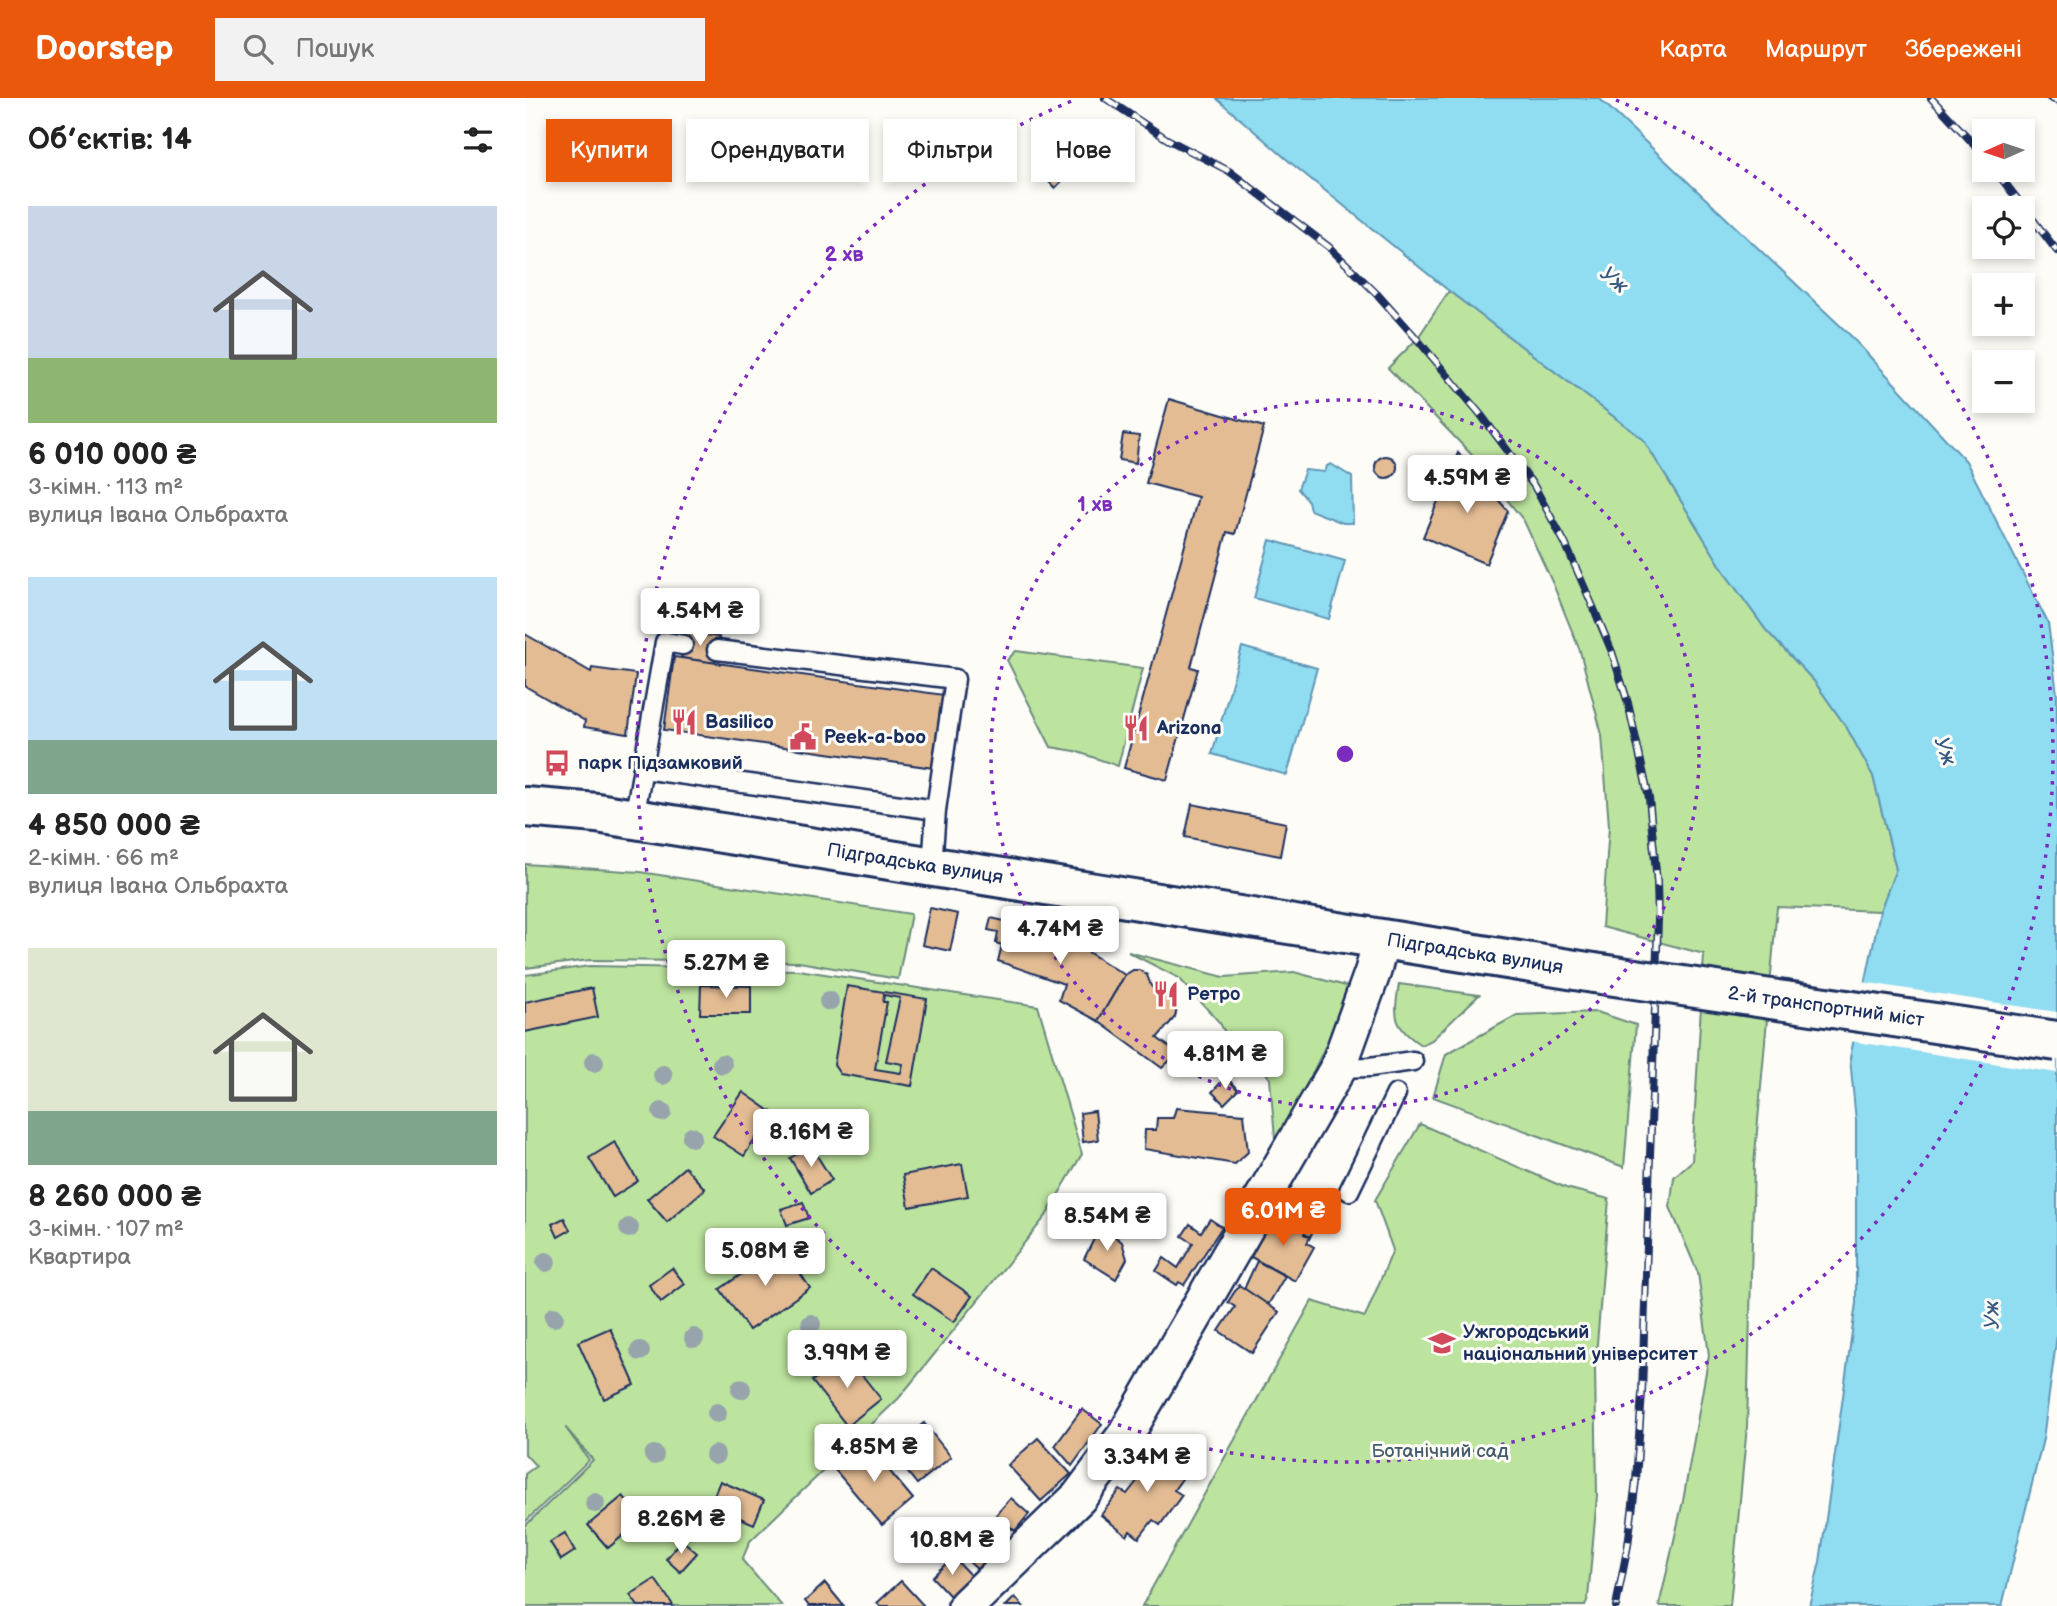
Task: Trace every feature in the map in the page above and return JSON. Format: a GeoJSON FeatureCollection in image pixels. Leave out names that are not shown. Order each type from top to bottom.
{"type":"FeatureCollection","features":[{"type":"Feature","properties":{"kind":"main road","name":"Підградська вулиця"},"geometry":{"type":"LineString","coordinates":[[525,807],[597,813],[1594,972]]}},
{"type":"Feature","properties":{"kind":"main road","name":"2-й транспортний міст"},"geometry":{"type":"LineString","coordinates":[[1594,972],[2057,1041]]}},
{"type":"Feature","properties":{"kind":"street"},"geometry":{"type":"LineString","coordinates":[[965,1606],[1079,1497],[1125,1436],[1338,1068],[1373,971],[1381,939]]}},
{"type":"Feature","properties":{"kind":"lane"},"geometry":{"type":"LineString","coordinates":[[634,819],[665,642],[683,645]]}},
{"type":"Feature","properties":{"kind":"lane"},"geometry":{"type":"LineString","coordinates":[[717,650],[955,679],[936,810],[932,867]]}},
{"type":"Feature","properties":{"kind":"lane"},"geometry":{"type":"LineString","coordinates":[[643,769],[936,810]]}},
{"type":"Feature","properties":{"kind":"lane"},"geometry":{"type":"LineString","coordinates":[[1338,1068],[1413,1061]]}},
{"type":"Feature","properties":{"kind":"lane"},"geometry":{"type":"LineString","coordinates":[[1349,1191],[1396,1094]]}},
{"type":"Feature","properties":{"kind":"green space"},"geometry":{"type":"Polygon","coordinates":[[[1449,291],[1643,439],[1727,576],[1766,630],[1814,681],[1847,728],[1873,776],[1896,869],[1880,911],[1777,907],[1754,1165],[1747,1426],[1730,1606],[1659,1606],[1683,1501],[1709,1355],[1698,1273],[1670,1207],[1674,1177],[1692,1161],[1704,954],[1602,927],[1609,826],[1602,735],[1580,651],[1524,521],[1470,453],[1388,368],[1417,339],[1449,291]]]}},
{"type":"Feature","properties":{"kind":"green space"},"geometry":{"type":"Polygon","coordinates":[[[1016,651],[1143,668],[1118,766],[1075,751],[1051,747],[1007,660],[1016,651]]]}},
{"type":"Feature","properties":{"kind":"green space"},"geometry":{"type":"Polygon","coordinates":[[[525,864],[640,872],[911,914],[898,979],[799,962],[590,960],[525,968],[525,864]]]}},
{"type":"Feature","properties":{"kind":"green space"},"geometry":{"type":"Polygon","coordinates":[[[1128,952],[1224,977],[1294,972],[1353,988],[1276,1150],[1270,1079],[1262,1067],[1233,1048],[1220,1023],[1179,978],[1128,952]]]}},
{"type":"Feature","properties":{"kind":"green space"},"geometry":{"type":"Polygon","coordinates":[[[590,966],[798,970],[1038,1006],[1082,1154],[1046,1216],[899,1398],[750,1541],[742,1560],[782,1606],[525,1606],[525,1526],[593,1460],[565,1427],[589,1460],[525,1522],[525,1474],[536,1466],[525,1454],[525,975],[590,966]]]}},
{"type":"Feature","properties":{"kind":"green space"},"geometry":{"type":"Polygon","coordinates":[[[1399,984],[1479,995],[1432,1040],[1421,1045],[1405,1032],[1397,1019],[1399,984]]]}},
{"type":"Feature","properties":{"kind":"green space"},"geometry":{"type":"Polygon","coordinates":[[[1597,1012],[1636,1025],[1624,1167],[1433,1097],[1446,1054],[1517,1015],[1597,1012]]]}},
{"type":"Feature","properties":{"kind":"green space","name":"Ботанічний сад"},"geometry":{"type":"Polygon","coordinates":[[[1420,1124],[1566,1188],[1609,1199],[1595,1368],[1597,1496],[1588,1598],[1585,1606],[1142,1606],[1312,1301],[1365,1317],[1393,1250],[1375,1200],[1420,1124]]]}},
{"type":"Feature","properties":{"kind":"water","name":"Уж"},"geometry":{"type":"Polygon","coordinates":[[[1216,98],[1599,98],[1850,335],[1966,461],[2048,623],[2057,694],[2057,1335],[2043,1439],[2002,1606],[1809,1606],[1820,1562],[1856,1303],[1856,1121],[1850,1058],[1880,911],[1896,869],[1873,776],[1847,728],[1814,681],[1766,630],[1727,576],[1643,439],[1449,291],[1291,163],[1216,98]]]}},
{"type":"Feature","properties":{"kind":"water"},"geometry":{"type":"Polygon","coordinates":[[[1331,464],[1352,477],[1353,523],[1343,523],[1310,510],[1308,501],[1298,489],[1305,470],[1325,472],[1331,464]]]}},
{"type":"Feature","properties":{"kind":"water"},"geometry":{"type":"Polygon","coordinates":[[[1270,540],[1345,561],[1329,619],[1254,598],[1270,540]]]}},
{"type":"Feature","properties":{"kind":"water"},"geometry":{"type":"Polygon","coordinates":[[[1242,647],[1317,668],[1287,775],[1212,754],[1242,647]]]}},
{"type":"Feature","properties":{"kind":"pier"},"geometry":{"type":"Polygon","coordinates":[[[1862,982],[2057,1012],[2057,1073],[1850,1041],[1862,982]]]}},
{"type":"Feature","properties":{"kind":"building"},"geometry":{"type":"Polygon","coordinates":[[[1049,182],[1061,182],[1055,188],[1049,182]]]}},
{"type":"Feature","properties":{"kind":"building"},"geometry":{"type":"Polygon","coordinates":[[[1169,399],[1264,427],[1235,534],[1227,532],[1191,667],[1198,669],[1167,780],[1124,768],[1198,497],[1146,483],[1169,399]]]}},
{"type":"Feature","properties":{"kind":"building"},"geometry":{"type":"Polygon","coordinates":[[[1123,434],[1139,436],[1136,463],[1119,460],[1123,434]]]}},
{"type":"Feature","properties":{"kind":"building"},"geometry":{"type":"Polygon","coordinates":[[[1458,453],[1508,511],[1486,564],[1423,537],[1458,453]]]}},
{"type":"Feature","properties":{"kind":"building"},"geometry":{"type":"Polygon","coordinates":[[[1386,456],[1394,459],[1397,467],[1394,475],[1386,478],[1378,475],[1375,467],[1378,459],[1386,456]]]}},
{"type":"Feature","properties":{"kind":"building"},"geometry":{"type":"Polygon","coordinates":[[[685,632],[719,637],[715,663],[681,658],[685,632]]]}},
{"type":"Feature","properties":{"kind":"building"},"geometry":{"type":"Polygon","coordinates":[[[525,634],[591,672],[592,668],[636,674],[628,734],[584,727],[585,721],[525,686],[525,634]]]}},
{"type":"Feature","properties":{"kind":"building"},"geometry":{"type":"Polygon","coordinates":[[[674,657],[944,695],[934,768],[664,730],[674,657]]]}},
{"type":"Feature","properties":{"kind":"building"},"geometry":{"type":"Polygon","coordinates":[[[1192,804],[1286,823],[1280,856],[1185,837],[1192,804]]]}},
{"type":"Feature","properties":{"kind":"building"},"geometry":{"type":"Polygon","coordinates":[[[930,908],[958,914],[950,951],[922,945],[930,908]]]}},
{"type":"Feature","properties":{"kind":"building"},"geometry":{"type":"Polygon","coordinates":[[[991,918],[1080,947],[1125,975],[1098,1021],[1059,1000],[1064,984],[998,961],[1002,945],[996,943],[998,932],[988,930],[991,918]]]}},
{"type":"Feature","properties":{"kind":"building"},"geometry":{"type":"Polygon","coordinates":[[[1133,970],[1147,975],[1154,989],[1165,988],[1174,994],[1177,1008],[1175,1017],[1157,1038],[1178,1053],[1162,1068],[1098,1021],[1125,975],[1133,970]]]}},
{"type":"Feature","properties":{"kind":"building"},"geometry":{"type":"Polygon","coordinates":[[[701,985],[751,986],[751,1014],[700,1014],[701,985]]]}},
{"type":"Feature","properties":{"kind":"building"},"geometry":{"type":"Polygon","coordinates":[[[847,986],[927,999],[912,1086],[840,1074],[834,1065],[847,986]],[[884,995],[883,1002],[887,1002],[875,1069],[901,1073],[903,1064],[886,1061],[900,998],[884,995]]]}},
{"type":"Feature","properties":{"kind":"building"},"geometry":{"type":"Polygon","coordinates":[[[592,988],[598,1017],[525,1032],[525,1002],[592,988]]]}},
{"type":"Feature","properties":{"kind":"building"},"geometry":{"type":"Polygon","coordinates":[[[1226,1077],[1238,1090],[1224,1104],[1212,1092],[1226,1077]]]}},
{"type":"Feature","properties":{"kind":"building"},"geometry":{"type":"Polygon","coordinates":[[[743,1092],[773,1113],[744,1156],[713,1136],[743,1092]]]}},
{"type":"Feature","properties":{"kind":"building"},"geometry":{"type":"Polygon","coordinates":[[[1176,1108],[1244,1114],[1248,1152],[1235,1164],[1144,1149],[1145,1130],[1156,1130],[1157,1118],[1173,1118],[1176,1108]]]}},
{"type":"Feature","properties":{"kind":"building"},"geometry":{"type":"Polygon","coordinates":[[[1095,1111],[1098,1140],[1083,1142],[1080,1113],[1095,1111]]]}},
{"type":"Feature","properties":{"kind":"building"},"geometry":{"type":"Polygon","coordinates":[[[615,1142],[638,1181],[613,1197],[589,1158],[615,1142]]]}},
{"type":"Feature","properties":{"kind":"building"},"geometry":{"type":"Polygon","coordinates":[[[811,1146],[832,1180],[811,1193],[790,1158],[811,1146]]]}},
{"type":"Feature","properties":{"kind":"building"},"geometry":{"type":"Polygon","coordinates":[[[962,1164],[968,1196],[909,1207],[903,1175],[962,1164]]]}},
{"type":"Feature","properties":{"kind":"building"},"geometry":{"type":"Polygon","coordinates":[[[685,1167],[705,1189],[667,1222],[647,1199],[685,1167]]]}},
{"type":"Feature","properties":{"kind":"building"},"geometry":{"type":"Polygon","coordinates":[[[803,1202],[809,1218],[787,1225],[781,1209],[803,1202]]]}},
{"type":"Feature","properties":{"kind":"building"},"geometry":{"type":"Polygon","coordinates":[[[1285,1203],[1319,1219],[1310,1237],[1304,1234],[1305,1231],[1278,1217],[1285,1203]]]}},
{"type":"Feature","properties":{"kind":"building"},"geometry":{"type":"Polygon","coordinates":[[[1273,1215],[1305,1231],[1304,1234],[1310,1237],[1307,1243],[1314,1247],[1295,1281],[1251,1257],[1273,1215]]]}},
{"type":"Feature","properties":{"kind":"building"},"geometry":{"type":"Polygon","coordinates":[[[564,1218],[570,1230],[558,1237],[552,1224],[564,1218]]]}},
{"type":"Feature","properties":{"kind":"building"},"geometry":{"type":"Polygon","coordinates":[[[1210,1219],[1222,1227],[1184,1285],[1179,1282],[1177,1285],[1156,1271],[1164,1258],[1178,1268],[1193,1243],[1182,1236],[1190,1224],[1201,1232],[1210,1219]]]}},
{"type":"Feature","properties":{"kind":"building"},"geometry":{"type":"Polygon","coordinates":[[[1101,1225],[1122,1242],[1127,1259],[1116,1279],[1084,1259],[1101,1225]]]}},
{"type":"Feature","properties":{"kind":"building"},"geometry":{"type":"Polygon","coordinates":[[[782,1246],[810,1288],[749,1330],[720,1289],[782,1246]]]}},
{"type":"Feature","properties":{"kind":"building"},"geometry":{"type":"Polygon","coordinates":[[[1257,1261],[1285,1276],[1268,1305],[1244,1289],[1257,1261]]]}},
{"type":"Feature","properties":{"kind":"building"},"geometry":{"type":"Polygon","coordinates":[[[672,1268],[685,1284],[661,1302],[649,1285],[672,1268]]]}},
{"type":"Feature","properties":{"kind":"building"},"geometry":{"type":"Polygon","coordinates":[[[931,1268],[972,1296],[954,1322],[913,1294],[931,1268]]]}},
{"type":"Feature","properties":{"kind":"building"},"geometry":{"type":"Polygon","coordinates":[[[1239,1285],[1279,1312],[1252,1353],[1219,1331],[1235,1307],[1228,1302],[1239,1285]]]}},
{"type":"Feature","properties":{"kind":"building"},"geometry":{"type":"Polygon","coordinates":[[[610,1328],[635,1385],[604,1399],[578,1342],[610,1328]]]}},
{"type":"Feature","properties":{"kind":"building"},"geometry":{"type":"Polygon","coordinates":[[[846,1355],[881,1399],[847,1426],[812,1381],[846,1355]]]}},
{"type":"Feature","properties":{"kind":"building"},"geometry":{"type":"Polygon","coordinates":[[[1082,1409],[1102,1424],[1072,1466],[1055,1446],[1082,1409]]]}},
{"type":"Feature","properties":{"kind":"building"},"geometry":{"type":"Polygon","coordinates":[[[924,1423],[951,1457],[917,1484],[890,1450],[924,1423]]]}},
{"type":"Feature","properties":{"kind":"building"},"geometry":{"type":"Polygon","coordinates":[[[830,1430],[839,1441],[822,1453],[814,1442],[830,1430]]]}},
{"type":"Feature","properties":{"kind":"building"},"geometry":{"type":"Polygon","coordinates":[[[1038,1438],[1071,1474],[1041,1501],[1008,1465],[1038,1438]]]}},
{"type":"Feature","properties":{"kind":"building"},"geometry":{"type":"Polygon","coordinates":[[[1155,1442],[1179,1460],[1173,1468],[1184,1476],[1174,1490],[1182,1495],[1160,1525],[1153,1520],[1139,1538],[1130,1531],[1127,1536],[1101,1515],[1120,1490],[1127,1494],[1144,1472],[1137,1467],[1155,1442]]]}},
{"type":"Feature","properties":{"kind":"building"},"geometry":{"type":"Polygon","coordinates":[[[867,1444],[913,1499],[882,1525],[835,1470],[867,1444]]]}},
{"type":"Feature","properties":{"kind":"building"},"geometry":{"type":"Polygon","coordinates":[[[720,1481],[764,1500],[754,1524],[710,1505],[720,1481]]]}},
{"type":"Feature","properties":{"kind":"building"},"geometry":{"type":"Polygon","coordinates":[[[623,1496],[643,1519],[608,1548],[588,1525],[623,1496]]]}},
{"type":"Feature","properties":{"kind":"building"},"geometry":{"type":"Polygon","coordinates":[[[1011,1498],[1029,1514],[1015,1531],[996,1515],[1011,1498]]]}},
{"type":"Feature","properties":{"kind":"building"},"geometry":{"type":"Polygon","coordinates":[[[565,1533],[575,1551],[561,1560],[550,1542],[565,1533]]]}},
{"type":"Feature","properties":{"kind":"building"},"geometry":{"type":"Polygon","coordinates":[[[682,1540],[697,1553],[680,1572],[666,1559],[682,1540]]]}},
{"type":"Feature","properties":{"kind":"building"},"geometry":{"type":"Polygon","coordinates":[[[985,1540],[997,1551],[979,1571],[967,1560],[985,1540]]]}},
{"type":"Feature","properties":{"kind":"building"},"geometry":{"type":"Polygon","coordinates":[[[953,1557],[971,1576],[950,1596],[932,1577],[953,1557]]]}},
{"type":"Feature","properties":{"kind":"building"},"geometry":{"type":"Polygon","coordinates":[[[655,1579],[673,1606],[638,1606],[630,1595],[655,1579]]]}},
{"type":"Feature","properties":{"kind":"building"},"geometry":{"type":"Polygon","coordinates":[[[901,1581],[924,1606],[880,1606],[877,1603],[901,1581]]]}},
{"type":"Feature","properties":{"kind":"building"},"geometry":{"type":"Polygon","coordinates":[[[825,1583],[844,1606],[809,1606],[805,1601],[825,1583]]]}},
{"type":"Feature","properties":{"kind":"building"},"geometry":{"type":"Polygon","coordinates":[[[1015,1597],[1023,1606],[1006,1606],[1015,1597]]]}},
{"type":"Feature","properties":{"kind":"railway"},"geometry":{"type":"LineString","coordinates":[[1105,98],[1167,139],[1229,171],[1329,247],[1377,294],[1481,415],[1534,486],[1565,543],[1612,652],[1628,703],[1649,798],[1658,919],[1642,1393],[1636,1480],[1628,1545],[1616,1606]]}},
{"type":"Feature","properties":{"kind":"railway"},"geometry":{"type":"LineString","coordinates":[[1931,98],[1972,142]]}},
{"type":"Feature","properties":{"kind":"railway"},"geometry":{"type":"LineString","coordinates":[[2050,98],[2057,101]]}},
{"type":"Feature","properties":{"kind":"railway"},"geometry":{"type":"LineString","coordinates":[[2004,182],[2057,251]]}},
{"type":"Feature","properties":{"kind":"place","name":"Basilico"},"geometry":{"type":"Point","coordinates":[684,722]}},
{"type":"Feature","properties":{"kind":"place","name":"Arizona"},"geometry":{"type":"Point","coordinates":[1136,728]}},
{"type":"Feature","properties":{"kind":"place","name":"Peek-a-boo"},"geometry":{"type":"Point","coordinates":[803,737]}},
{"type":"Feature","properties":{"kind":"place","name":"парк Підзамковий"},"geometry":{"type":"Point","coordinates":[557,763]}},
{"type":"Feature","properties":{"kind":"place","name":"Ретро"},"geometry":{"type":"Point","coordinates":[1166,994]}},
{"type":"Feature","properties":{"kind":"place","name":"Ужгородський національний університет"},"geometry":{"type":"Point","coordinates":[1442,1343]}}]}
